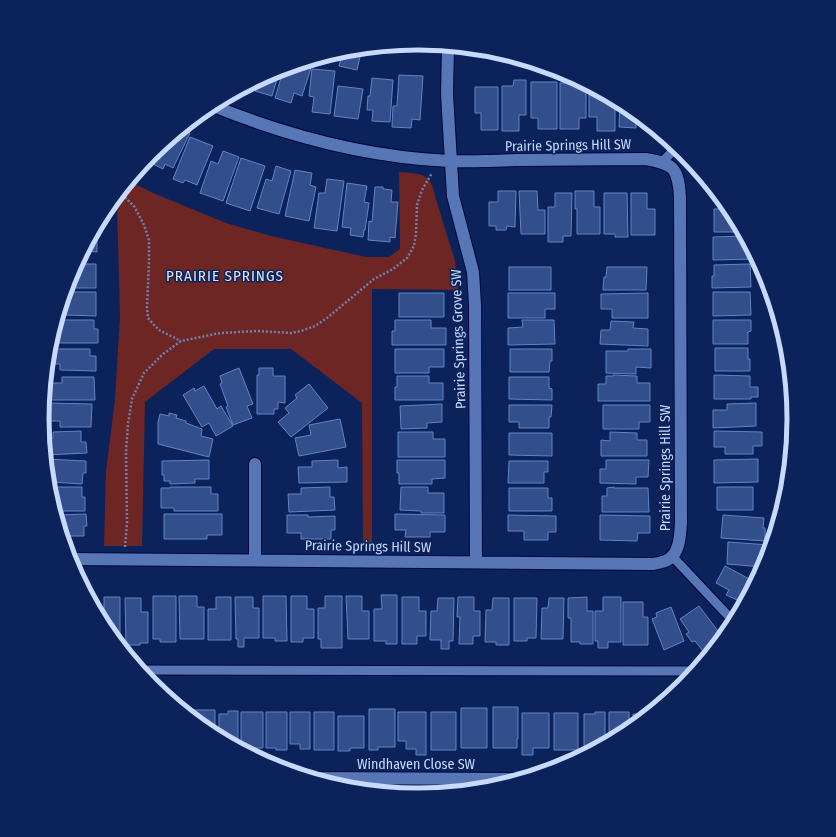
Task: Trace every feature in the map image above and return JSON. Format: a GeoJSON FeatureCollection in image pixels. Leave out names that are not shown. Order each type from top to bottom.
{"type":"FeatureCollection","features":[{"type":"Feature","properties":{"kind":"street","name":"Prairie Springs Grove SW"},"geometry":{"type":"LineString","coordinates":[[451,51],[447,94],[445,161],[473,272],[475,313],[476,562]]}},
{"type":"Feature","properties":{"kind":"street","name":"Prairie Springs Hill SW"},"geometry":{"type":"LineString","coordinates":[[76,558],[653,564],[668,560],[677,550],[680,540],[681,523],[680,197],[679,182],[674,170],[662,162],[646,158],[445,161],[399,157],[356,150],[320,141],[280,130],[219,108]]}},
{"type":"Feature","properties":{"kind":"street"},"geometry":{"type":"LineString","coordinates":[[255,464],[255,560]]}},
{"type":"Feature","properties":{"kind":"street","name":"Windhaven Close SW"},"geometry":{"type":"LineString","coordinates":[[337,778],[495,779]]}},
{"type":"Feature","properties":{"kind":"lane"},"geometry":{"type":"LineString","coordinates":[[662,162],[672,152]]}},
{"type":"Feature","properties":{"kind":"lane"},"geometry":{"type":"LineString","coordinates":[[672,556],[729,617]]}},
{"type":"Feature","properties":{"kind":"lane"},"geometry":{"type":"LineString","coordinates":[[149,670],[687,671]]}},
{"type":"Feature","properties":{"kind":"path"},"geometry":{"type":"LineString","coordinates":[[124,559],[127,523],[126,452],[128,424],[132,399],[144,373],[163,354],[181,341],[220,333],[301,331],[315,326],[327,318],[374,279],[393,269],[407,258],[414,246],[417,206],[422,190],[445,161]]}},
{"type":"Feature","properties":{"kind":"path"},"geometry":{"type":"LineString","coordinates":[[123,196],[134,206],[144,225],[148,240],[148,318],[154,326],[181,341]]}},
{"type":"Feature","properties":{"kind":"shaded area"},"geometry":{"type":"Polygon","coordinates":[[[399,172],[419,174],[431,182],[455,261],[458,290],[372,289],[372,547],[363,547],[362,403],[291,349],[214,349],[145,402],[142,546],[104,546],[106,471],[115,399],[120,317],[117,205],[134,183],[153,193],[226,223],[271,236],[366,257],[389,257],[400,249],[399,172]]]}},
{"type":"Feature","properties":{"kind":"building"},"geometry":{"type":"Polygon","coordinates":[[[361,55],[357,70],[339,66],[341,58],[361,55]]]}},
{"type":"Feature","properties":{"kind":"building"},"geometry":{"type":"Polygon","coordinates":[[[312,65],[302,96],[294,93],[291,103],[275,98],[282,76],[312,65]]]}},
{"type":"Feature","properties":{"kind":"building"},"geometry":{"type":"Polygon","coordinates":[[[312,69],[335,71],[330,114],[312,112],[314,97],[309,96],[312,69]]]}},
{"type":"Feature","properties":{"kind":"building"},"geometry":{"type":"Polygon","coordinates":[[[399,75],[423,76],[420,120],[412,119],[411,128],[392,127],[393,106],[397,106],[399,75]]]}},
{"type":"Feature","properties":{"kind":"building"},"geometry":{"type":"Polygon","coordinates":[[[277,78],[272,96],[255,91],[256,88],[277,78]]]}},
{"type":"Feature","properties":{"kind":"building"},"geometry":{"type":"Polygon","coordinates":[[[372,78],[393,80],[390,122],[372,121],[373,110],[367,110],[372,78]]]}},
{"type":"Feature","properties":{"kind":"building"},"geometry":{"type":"Polygon","coordinates":[[[514,80],[526,80],[526,115],[519,115],[519,131],[502,131],[502,86],[513,86],[514,80]]]}},
{"type":"Feature","properties":{"kind":"building"},"geometry":{"type":"Polygon","coordinates":[[[531,82],[557,82],[557,129],[538,129],[538,118],[531,118],[531,82]]]}},
{"type":"Feature","properties":{"kind":"building"},"geometry":{"type":"Polygon","coordinates":[[[560,83],[570,83],[586,91],[586,118],[579,118],[579,129],[560,129],[560,83]]]}},
{"type":"Feature","properties":{"kind":"building"},"geometry":{"type":"Polygon","coordinates":[[[338,86],[363,89],[358,119],[334,116],[338,86]]]}},
{"type":"Feature","properties":{"kind":"building"},"geometry":{"type":"Polygon","coordinates":[[[475,87],[498,87],[498,130],[481,130],[481,113],[475,113],[475,87]]]}},
{"type":"Feature","properties":{"kind":"building"},"geometry":{"type":"Polygon","coordinates":[[[589,92],[615,107],[615,131],[597,131],[597,117],[589,117],[589,92]]]}},
{"type":"Feature","properties":{"kind":"building"},"geometry":{"type":"Polygon","coordinates":[[[620,110],[636,121],[636,128],[619,127],[620,110]]]}},
{"type":"Feature","properties":{"kind":"building"},"geometry":{"type":"Polygon","coordinates":[[[186,131],[190,133],[173,168],[165,164],[163,169],[152,163],[186,131]]]}},
{"type":"Feature","properties":{"kind":"building"},"geometry":{"type":"Polygon","coordinates":[[[190,137],[213,146],[197,185],[185,180],[183,183],[173,179],[190,137]]]}},
{"type":"Feature","properties":{"kind":"building"},"geometry":{"type":"Polygon","coordinates":[[[223,151],[239,157],[223,201],[200,193],[211,161],[218,164],[223,151]]]}},
{"type":"Feature","properties":{"kind":"building"},"geometry":{"type":"Polygon","coordinates":[[[241,158],[265,166],[250,211],[226,203],[241,158]]]}},
{"type":"Feature","properties":{"kind":"building"},"geometry":{"type":"Polygon","coordinates":[[[276,166],[291,171],[279,214],[257,208],[266,179],[272,181],[276,166]]]}},
{"type":"Feature","properties":{"kind":"building"},"geometry":{"type":"Polygon","coordinates":[[[295,170],[312,173],[310,185],[316,187],[309,221],[285,216],[295,170]]]}},
{"type":"Feature","properties":{"kind":"building"},"geometry":{"type":"Polygon","coordinates":[[[327,179],[344,181],[337,231],[314,228],[319,193],[325,193],[327,179]]]}},
{"type":"Feature","properties":{"kind":"building"},"geometry":{"type":"Polygon","coordinates":[[[347,183],[367,186],[364,202],[369,203],[363,237],[350,235],[351,228],[342,227],[347,183]]]}},
{"type":"Feature","properties":{"kind":"building"},"geometry":{"type":"Polygon","coordinates":[[[375,187],[383,187],[383,189],[392,190],[391,202],[398,202],[395,238],[390,237],[390,242],[368,240],[369,221],[372,222],[375,187]]]}},
{"type":"Feature","properties":{"kind":"building"},"geometry":{"type":"Polygon","coordinates":[[[498,191],[516,191],[515,227],[507,226],[506,230],[496,230],[496,226],[489,226],[489,202],[498,202],[498,191]]]}},
{"type":"Feature","properties":{"kind":"building"},"geometry":{"type":"Polygon","coordinates":[[[519,191],[537,191],[538,210],[545,210],[545,234],[521,234],[519,191]]]}},
{"type":"Feature","properties":{"kind":"building"},"geometry":{"type":"Polygon","coordinates":[[[575,191],[594,191],[594,207],[600,207],[600,234],[577,234],[575,191]]]}},
{"type":"Feature","properties":{"kind":"building"},"geometry":{"type":"Polygon","coordinates":[[[555,193],[572,193],[571,236],[563,236],[563,242],[548,242],[548,207],[555,207],[555,193]]]}},
{"type":"Feature","properties":{"kind":"building"},"geometry":{"type":"Polygon","coordinates":[[[604,193],[627,193],[628,237],[615,237],[615,234],[604,234],[604,193]]]}},
{"type":"Feature","properties":{"kind":"building"},"geometry":{"type":"Polygon","coordinates":[[[631,193],[647,193],[647,209],[655,209],[655,235],[631,235],[631,193]]]}},
{"type":"Feature","properties":{"kind":"building"},"geometry":{"type":"Polygon","coordinates":[[[714,209],[722,209],[737,232],[714,232],[714,209]]]}},
{"type":"Feature","properties":{"kind":"building"},"geometry":{"type":"Polygon","coordinates":[[[97,236],[97,236],[97,252],[89,251],[97,236]]]}},
{"type":"Feature","properties":{"kind":"building"},"geometry":{"type":"Polygon","coordinates":[[[739,236],[751,259],[713,260],[713,237],[739,236]]]}},
{"type":"Feature","properties":{"kind":"building"},"geometry":{"type":"Polygon","coordinates":[[[83,264],[96,264],[96,288],[73,288],[83,264]]]}},
{"type":"Feature","properties":{"kind":"building"},"geometry":{"type":"Polygon","coordinates":[[[750,264],[751,287],[712,288],[714,265],[750,264]]]}},
{"type":"Feature","properties":{"kind":"building"},"geometry":{"type":"Polygon","coordinates":[[[509,267],[551,267],[551,290],[509,290],[509,267]]]}},
{"type":"Feature","properties":{"kind":"building"},"geometry":{"type":"Polygon","coordinates":[[[607,267],[647,267],[646,290],[603,290],[604,277],[606,277],[607,267]]]}},
{"type":"Feature","properties":{"kind":"building"},"geometry":{"type":"Polygon","coordinates":[[[72,292],[96,292],[96,316],[65,315],[72,292]]]}},
{"type":"Feature","properties":{"kind":"building"},"geometry":{"type":"Polygon","coordinates":[[[713,292],[750,292],[751,315],[713,316],[713,292]]]}},
{"type":"Feature","properties":{"kind":"building"},"geometry":{"type":"Polygon","coordinates":[[[399,293],[444,293],[444,317],[399,317],[399,293]]]}},
{"type":"Feature","properties":{"kind":"building"},"geometry":{"type":"Polygon","coordinates":[[[508,293],[555,293],[555,309],[545,309],[545,318],[508,318],[508,293]]]}},
{"type":"Feature","properties":{"kind":"building"},"geometry":{"type":"Polygon","coordinates":[[[648,293],[648,318],[612,318],[612,309],[601,309],[601,294],[648,293]]]}},
{"type":"Feature","properties":{"kind":"building"},"geometry":{"type":"Polygon","coordinates":[[[63,320],[94,320],[94,329],[98,329],[98,343],[57,343],[63,320]]]}},
{"type":"Feature","properties":{"kind":"building"},"geometry":{"type":"Polygon","coordinates":[[[395,320],[431,320],[431,328],[446,328],[446,345],[392,345],[392,331],[395,331],[395,320]]]}},
{"type":"Feature","properties":{"kind":"building"},"geometry":{"type":"Polygon","coordinates":[[[522,320],[554,320],[555,344],[508,345],[508,328],[523,327],[522,320]]]}},
{"type":"Feature","properties":{"kind":"building"},"geometry":{"type":"Polygon","coordinates":[[[713,320],[751,320],[751,331],[748,332],[748,344],[713,344],[713,320]]]}},
{"type":"Feature","properties":{"kind":"building"},"geometry":{"type":"Polygon","coordinates":[[[611,321],[634,322],[633,328],[648,329],[648,346],[600,344],[601,330],[610,330],[611,321]]]}},
{"type":"Feature","properties":{"kind":"building"},"geometry":{"type":"Polygon","coordinates":[[[715,348],[748,348],[750,371],[715,371],[715,348]]]}},
{"type":"Feature","properties":{"kind":"building"},"geometry":{"type":"Polygon","coordinates":[[[56,349],[90,349],[90,356],[96,356],[96,371],[60,370],[60,364],[53,364],[56,349]]]}},
{"type":"Feature","properties":{"kind":"building"},"geometry":{"type":"Polygon","coordinates":[[[395,349],[444,349],[444,367],[429,367],[429,373],[395,373],[395,349]]]}},
{"type":"Feature","properties":{"kind":"building"},"geometry":{"type":"Polygon","coordinates":[[[510,349],[552,349],[552,361],[550,361],[549,372],[510,372],[510,349]]]}},
{"type":"Feature","properties":{"kind":"building"},"geometry":{"type":"Polygon","coordinates":[[[628,349],[651,349],[651,368],[636,367],[636,374],[606,373],[606,351],[628,351],[628,349]]]}},
{"type":"Feature","properties":{"kind":"building"},"geometry":{"type":"Polygon","coordinates":[[[239,368],[253,404],[247,406],[252,418],[233,425],[226,407],[228,406],[220,384],[222,383],[220,376],[239,368]]]}},
{"type":"Feature","properties":{"kind":"building"},"geometry":{"type":"Polygon","coordinates":[[[259,368],[273,368],[273,376],[285,376],[285,403],[278,402],[278,409],[274,409],[274,414],[257,414],[257,375],[259,375],[259,368]]]}},
{"type":"Feature","properties":{"kind":"building"},"geometry":{"type":"Polygon","coordinates":[[[714,375],[750,376],[750,387],[758,387],[758,397],[751,397],[751,399],[714,399],[714,375]]]}},
{"type":"Feature","properties":{"kind":"building"},"geometry":{"type":"Polygon","coordinates":[[[397,376],[429,376],[429,383],[443,383],[443,400],[395,400],[397,376]]]}},
{"type":"Feature","properties":{"kind":"building"},"geometry":{"type":"Polygon","coordinates":[[[606,376],[637,376],[637,383],[650,383],[650,401],[598,401],[598,384],[606,384],[606,376]]]}},
{"type":"Feature","properties":{"kind":"building"},"geometry":{"type":"Polygon","coordinates":[[[62,377],[94,377],[95,400],[50,400],[51,383],[62,383],[62,377]]]}},
{"type":"Feature","properties":{"kind":"building"},"geometry":{"type":"Polygon","coordinates":[[[509,377],[549,377],[549,388],[552,389],[552,400],[509,399],[509,377]]]}},
{"type":"Feature","properties":{"kind":"building"},"geometry":{"type":"Polygon","coordinates":[[[309,384],[328,408],[291,437],[278,422],[289,413],[285,408],[297,398],[295,395],[309,384]]]}},
{"type":"Feature","properties":{"kind":"building"},"geometry":{"type":"Polygon","coordinates":[[[204,386],[217,409],[221,406],[233,426],[216,436],[209,423],[202,427],[183,395],[194,388],[195,391],[204,386]]]}},
{"type":"Feature","properties":{"kind":"building"},"geometry":{"type":"Polygon","coordinates":[[[50,403],[92,404],[91,427],[60,427],[60,421],[49,421],[50,403]]]}},
{"type":"Feature","properties":{"kind":"building"},"geometry":{"type":"Polygon","coordinates":[[[756,403],[756,426],[713,428],[713,410],[727,410],[727,404],[756,403]]]}},
{"type":"Feature","properties":{"kind":"building"},"geometry":{"type":"Polygon","coordinates":[[[442,404],[442,422],[427,423],[427,428],[401,429],[400,406],[442,404]]]}},
{"type":"Feature","properties":{"kind":"building"},"geometry":{"type":"Polygon","coordinates":[[[509,405],[552,405],[551,417],[549,417],[549,428],[519,428],[519,422],[509,422],[509,405]]]}},
{"type":"Feature","properties":{"kind":"building"},"geometry":{"type":"Polygon","coordinates":[[[603,405],[650,405],[650,422],[639,422],[639,429],[603,429],[603,405]]]}},
{"type":"Feature","properties":{"kind":"building"},"geometry":{"type":"Polygon","coordinates":[[[169,413],[177,415],[176,418],[202,429],[201,436],[213,439],[209,457],[158,444],[158,422],[160,414],[169,416],[169,413]]]}},
{"type":"Feature","properties":{"kind":"building"},"geometry":{"type":"Polygon","coordinates":[[[340,419],[346,447],[299,456],[295,438],[311,435],[309,425],[340,419]]]}},
{"type":"Feature","properties":{"kind":"building"},"geometry":{"type":"Polygon","coordinates":[[[81,431],[81,442],[86,442],[87,453],[51,455],[50,438],[53,438],[53,432],[81,431]]]}},
{"type":"Feature","properties":{"kind":"building"},"geometry":{"type":"Polygon","coordinates":[[[714,431],[762,432],[762,446],[753,446],[753,454],[725,454],[725,447],[714,447],[714,431]]]}},
{"type":"Feature","properties":{"kind":"building"},"geometry":{"type":"Polygon","coordinates":[[[398,432],[433,432],[433,439],[445,439],[445,457],[398,457],[398,432]]]}},
{"type":"Feature","properties":{"kind":"building"},"geometry":{"type":"Polygon","coordinates":[[[610,432],[637,433],[637,440],[647,440],[647,456],[601,456],[601,440],[610,441],[610,432]]]}},
{"type":"Feature","properties":{"kind":"building"},"geometry":{"type":"Polygon","coordinates":[[[509,433],[552,433],[552,456],[509,455],[509,433]]]}},
{"type":"Feature","properties":{"kind":"building"},"geometry":{"type":"Polygon","coordinates":[[[51,459],[86,461],[86,473],[83,473],[82,484],[55,482],[51,459]]]}},
{"type":"Feature","properties":{"kind":"building"},"geometry":{"type":"Polygon","coordinates":[[[758,459],[758,482],[714,483],[714,460],[758,459]]]}},
{"type":"Feature","properties":{"kind":"building"},"geometry":{"type":"Polygon","coordinates":[[[209,460],[209,479],[195,479],[195,483],[170,484],[170,481],[164,481],[164,475],[162,475],[162,461],[209,460]]]}},
{"type":"Feature","properties":{"kind":"building"},"geometry":{"type":"Polygon","coordinates":[[[338,460],[338,468],[347,467],[347,482],[299,483],[298,467],[312,467],[312,461],[338,460]]]}},
{"type":"Feature","properties":{"kind":"building"},"geometry":{"type":"Polygon","coordinates":[[[397,460],[445,460],[445,478],[432,479],[432,484],[399,484],[397,460]]]}},
{"type":"Feature","properties":{"kind":"building"},"geometry":{"type":"Polygon","coordinates":[[[606,460],[649,460],[648,477],[636,477],[636,484],[600,483],[600,469],[606,469],[606,460]]]}},
{"type":"Feature","properties":{"kind":"building"},"geometry":{"type":"Polygon","coordinates":[[[509,461],[548,461],[548,472],[544,472],[544,483],[508,483],[509,461]]]}},
{"type":"Feature","properties":{"kind":"building"},"geometry":{"type":"Polygon","coordinates":[[[55,487],[82,487],[82,497],[85,497],[85,511],[61,511],[55,487]]]}},
{"type":"Feature","properties":{"kind":"building"},"geometry":{"type":"Polygon","coordinates":[[[211,487],[211,494],[218,494],[218,511],[174,511],[174,508],[161,508],[161,488],[211,487]]]}},
{"type":"Feature","properties":{"kind":"building"},"geometry":{"type":"Polygon","coordinates":[[[330,487],[330,497],[334,497],[335,510],[289,512],[288,494],[301,494],[301,488],[330,487]]]}},
{"type":"Feature","properties":{"kind":"building"},"geometry":{"type":"Polygon","coordinates":[[[401,487],[428,487],[428,493],[444,493],[444,513],[421,513],[421,511],[400,510],[401,487]]]}},
{"type":"Feature","properties":{"kind":"building"},"geometry":{"type":"Polygon","coordinates":[[[717,487],[753,487],[753,510],[717,510],[717,487]]]}},
{"type":"Feature","properties":{"kind":"building"},"geometry":{"type":"Polygon","coordinates":[[[509,488],[548,488],[548,498],[552,498],[552,511],[509,511],[509,488]]]}},
{"type":"Feature","properties":{"kind":"building"},"geometry":{"type":"Polygon","coordinates":[[[607,488],[648,488],[649,512],[602,512],[602,496],[607,496],[607,488]]]}},
{"type":"Feature","properties":{"kind":"building"},"geometry":{"type":"Polygon","coordinates":[[[86,514],[87,526],[84,526],[84,536],[69,536],[62,515],[86,514]]]}},
{"type":"Feature","properties":{"kind":"building"},"geometry":{"type":"Polygon","coordinates":[[[164,514],[222,514],[222,535],[207,535],[207,539],[164,539],[164,514]]]}},
{"type":"Feature","properties":{"kind":"building"},"geometry":{"type":"Polygon","coordinates":[[[395,514],[445,515],[445,532],[430,532],[430,537],[405,537],[406,530],[395,530],[395,514]]]}},
{"type":"Feature","properties":{"kind":"building"},"geometry":{"type":"Polygon","coordinates":[[[287,515],[308,515],[308,517],[335,516],[335,530],[331,530],[331,539],[301,539],[301,533],[287,533],[287,515]]]}},
{"type":"Feature","properties":{"kind":"building"},"geometry":{"type":"Polygon","coordinates":[[[508,515],[556,516],[556,532],[548,532],[548,540],[524,540],[524,531],[508,531],[508,515]]]}},
{"type":"Feature","properties":{"kind":"building"},"geometry":{"type":"Polygon","coordinates":[[[600,515],[650,516],[650,533],[638,533],[637,541],[600,540],[600,515]]]}},
{"type":"Feature","properties":{"kind":"building"},"geometry":{"type":"Polygon","coordinates":[[[723,515],[764,518],[763,528],[765,528],[765,541],[721,538],[723,515]]]}},
{"type":"Feature","properties":{"kind":"building"},"geometry":{"type":"Polygon","coordinates":[[[728,542],[764,545],[756,566],[727,564],[728,542]]]}},
{"type":"Feature","properties":{"kind":"building"},"geometry":{"type":"Polygon","coordinates":[[[725,566],[750,579],[739,601],[726,595],[729,590],[716,583],[725,566]]]}},
{"type":"Feature","properties":{"kind":"building"},"geometry":{"type":"Polygon","coordinates":[[[381,595],[397,595],[397,644],[386,644],[386,641],[374,641],[374,609],[382,609],[381,595]]]}},
{"type":"Feature","properties":{"kind":"building"},"geometry":{"type":"Polygon","coordinates":[[[153,596],[176,596],[176,642],[160,642],[160,639],[153,639],[153,596]]]}},
{"type":"Feature","properties":{"kind":"building"},"geometry":{"type":"Polygon","coordinates":[[[179,596],[197,596],[197,607],[204,607],[204,639],[180,639],[179,596]]]}},
{"type":"Feature","properties":{"kind":"building"},"geometry":{"type":"Polygon","coordinates":[[[263,596],[286,596],[287,641],[275,641],[275,638],[263,638],[263,596]]]}},
{"type":"Feature","properties":{"kind":"building"},"geometry":{"type":"Polygon","coordinates":[[[291,596],[307,596],[307,609],[314,609],[314,638],[303,638],[303,642],[291,642],[291,596]]]}},
{"type":"Feature","properties":{"kind":"building"},"geometry":{"type":"Polygon","coordinates":[[[325,596],[342,596],[342,648],[321,648],[321,639],[318,639],[318,608],[325,608],[325,596]]]}},
{"type":"Feature","properties":{"kind":"building"},"geometry":{"type":"Polygon","coordinates":[[[346,596],[362,596],[362,611],[369,611],[369,639],[348,639],[346,596]]]}},
{"type":"Feature","properties":{"kind":"building"},"geometry":{"type":"Polygon","coordinates":[[[104,597],[120,597],[120,636],[102,609],[104,609],[104,597]]]}},
{"type":"Feature","properties":{"kind":"building"},"geometry":{"type":"Polygon","coordinates":[[[216,597],[231,597],[231,640],[208,640],[208,609],[216,609],[216,597]]]}},
{"type":"Feature","properties":{"kind":"building"},"geometry":{"type":"Polygon","coordinates":[[[235,597],[253,597],[253,608],[259,608],[259,638],[244,638],[244,647],[238,647],[238,639],[236,639],[235,597]]]}},
{"type":"Feature","properties":{"kind":"building"},"geometry":{"type":"Polygon","coordinates":[[[402,597],[419,597],[419,611],[426,611],[426,636],[417,636],[417,644],[402,644],[402,597]]]}},
{"type":"Feature","properties":{"kind":"building"},"geometry":{"type":"Polygon","coordinates":[[[458,597],[474,597],[474,611],[480,611],[480,636],[473,636],[473,644],[459,644],[460,617],[457,617],[458,597]]]}},
{"type":"Feature","properties":{"kind":"building"},"geometry":{"type":"Polygon","coordinates":[[[587,597],[587,611],[593,611],[593,644],[571,642],[571,618],[568,618],[568,598],[587,597]]]}},
{"type":"Feature","properties":{"kind":"building"},"geometry":{"type":"Polygon","coordinates":[[[603,597],[621,597],[621,642],[608,642],[608,648],[598,648],[598,641],[595,641],[595,611],[603,611],[603,597]]]}},
{"type":"Feature","properties":{"kind":"building"},"geometry":{"type":"Polygon","coordinates":[[[125,598],[141,598],[141,612],[148,612],[148,643],[140,643],[140,645],[126,644],[125,598]]]}},
{"type":"Feature","properties":{"kind":"building"},"geometry":{"type":"Polygon","coordinates":[[[438,598],[454,598],[453,641],[449,641],[449,649],[441,649],[441,640],[430,640],[431,611],[437,611],[438,598]]]}},
{"type":"Feature","properties":{"kind":"building"},"geometry":{"type":"Polygon","coordinates":[[[493,598],[509,598],[509,645],[496,645],[496,642],[485,642],[486,610],[492,610],[493,598]]]}},
{"type":"Feature","properties":{"kind":"building"},"geometry":{"type":"Polygon","coordinates":[[[514,598],[537,598],[536,638],[527,638],[527,641],[514,641],[514,598]]]}},
{"type":"Feature","properties":{"kind":"building"},"geometry":{"type":"Polygon","coordinates":[[[549,598],[564,598],[563,639],[541,639],[542,608],[548,608],[549,598]]]}},
{"type":"Feature","properties":{"kind":"building"},"geometry":{"type":"Polygon","coordinates":[[[623,602],[643,602],[643,617],[648,617],[648,645],[623,645],[623,602]]]}},
{"type":"Feature","properties":{"kind":"building"},"geometry":{"type":"Polygon","coordinates":[[[699,606],[719,632],[703,651],[695,641],[692,642],[686,634],[689,632],[680,619],[699,606]]]}},
{"type":"Feature","properties":{"kind":"building"},"geometry":{"type":"Polygon","coordinates":[[[671,607],[684,641],[664,650],[652,619],[657,617],[656,613],[671,607]]]}},
{"type":"Feature","properties":{"kind":"building"},"geometry":{"type":"Polygon","coordinates":[[[493,707],[518,707],[517,748],[493,748],[493,707]]]}},
{"type":"Feature","properties":{"kind":"building"},"geometry":{"type":"Polygon","coordinates":[[[461,708],[487,708],[487,748],[461,748],[461,708]]]}},
{"type":"Feature","properties":{"kind":"building"},"geometry":{"type":"Polygon","coordinates":[[[369,709],[395,709],[395,747],[378,747],[378,750],[369,750],[369,709]]]}},
{"type":"Feature","properties":{"kind":"building"},"geometry":{"type":"Polygon","coordinates":[[[194,710],[215,710],[215,726],[213,725],[194,712],[194,710]]]}},
{"type":"Feature","properties":{"kind":"building"},"geometry":{"type":"Polygon","coordinates":[[[228,711],[238,711],[238,740],[219,729],[219,714],[228,714],[228,711]]]}},
{"type":"Feature","properties":{"kind":"building"},"geometry":{"type":"Polygon","coordinates":[[[241,712],[263,712],[263,748],[253,748],[241,742],[241,712]]]}},
{"type":"Feature","properties":{"kind":"building"},"geometry":{"type":"Polygon","coordinates":[[[266,712],[287,712],[287,750],[266,748],[266,712]]]}},
{"type":"Feature","properties":{"kind":"building"},"geometry":{"type":"Polygon","coordinates":[[[290,712],[310,712],[310,749],[300,749],[300,744],[290,744],[290,712]]]}},
{"type":"Feature","properties":{"kind":"building"},"geometry":{"type":"Polygon","coordinates":[[[314,712],[334,712],[334,750],[314,750],[314,712]]]}},
{"type":"Feature","properties":{"kind":"building"},"geometry":{"type":"Polygon","coordinates":[[[398,712],[426,712],[426,755],[416,755],[416,749],[406,749],[406,741],[398,741],[398,712]]]}},
{"type":"Feature","properties":{"kind":"building"},"geometry":{"type":"Polygon","coordinates":[[[431,712],[456,712],[456,750],[431,750],[431,712]]]}},
{"type":"Feature","properties":{"kind":"building"},"geometry":{"type":"Polygon","coordinates":[[[595,712],[605,712],[605,736],[584,746],[584,714],[595,714],[595,712]]]}},
{"type":"Feature","properties":{"kind":"building"},"geometry":{"type":"Polygon","coordinates":[[[609,712],[629,712],[629,721],[609,734],[609,712]]]}},
{"type":"Feature","properties":{"kind":"building"},"geometry":{"type":"Polygon","coordinates":[[[522,713],[549,713],[549,748],[533,748],[533,755],[522,755],[522,713]]]}},
{"type":"Feature","properties":{"kind":"building"},"geometry":{"type":"Polygon","coordinates":[[[554,713],[578,713],[578,750],[554,750],[554,713]]]}},
{"type":"Feature","properties":{"kind":"building"},"geometry":{"type":"Polygon","coordinates":[[[633,714],[639,714],[633,718],[633,714]]]}},
{"type":"Feature","properties":{"kind":"building"},"geometry":{"type":"Polygon","coordinates":[[[338,716],[364,716],[364,748],[350,748],[350,751],[338,751],[338,716]]]}},
{"type":"Feature","properties":{"kind":"district","name":"PRAIRIE SPRINGS"},"geometry":{"type":"Point","coordinates":[225,276]}}]}
